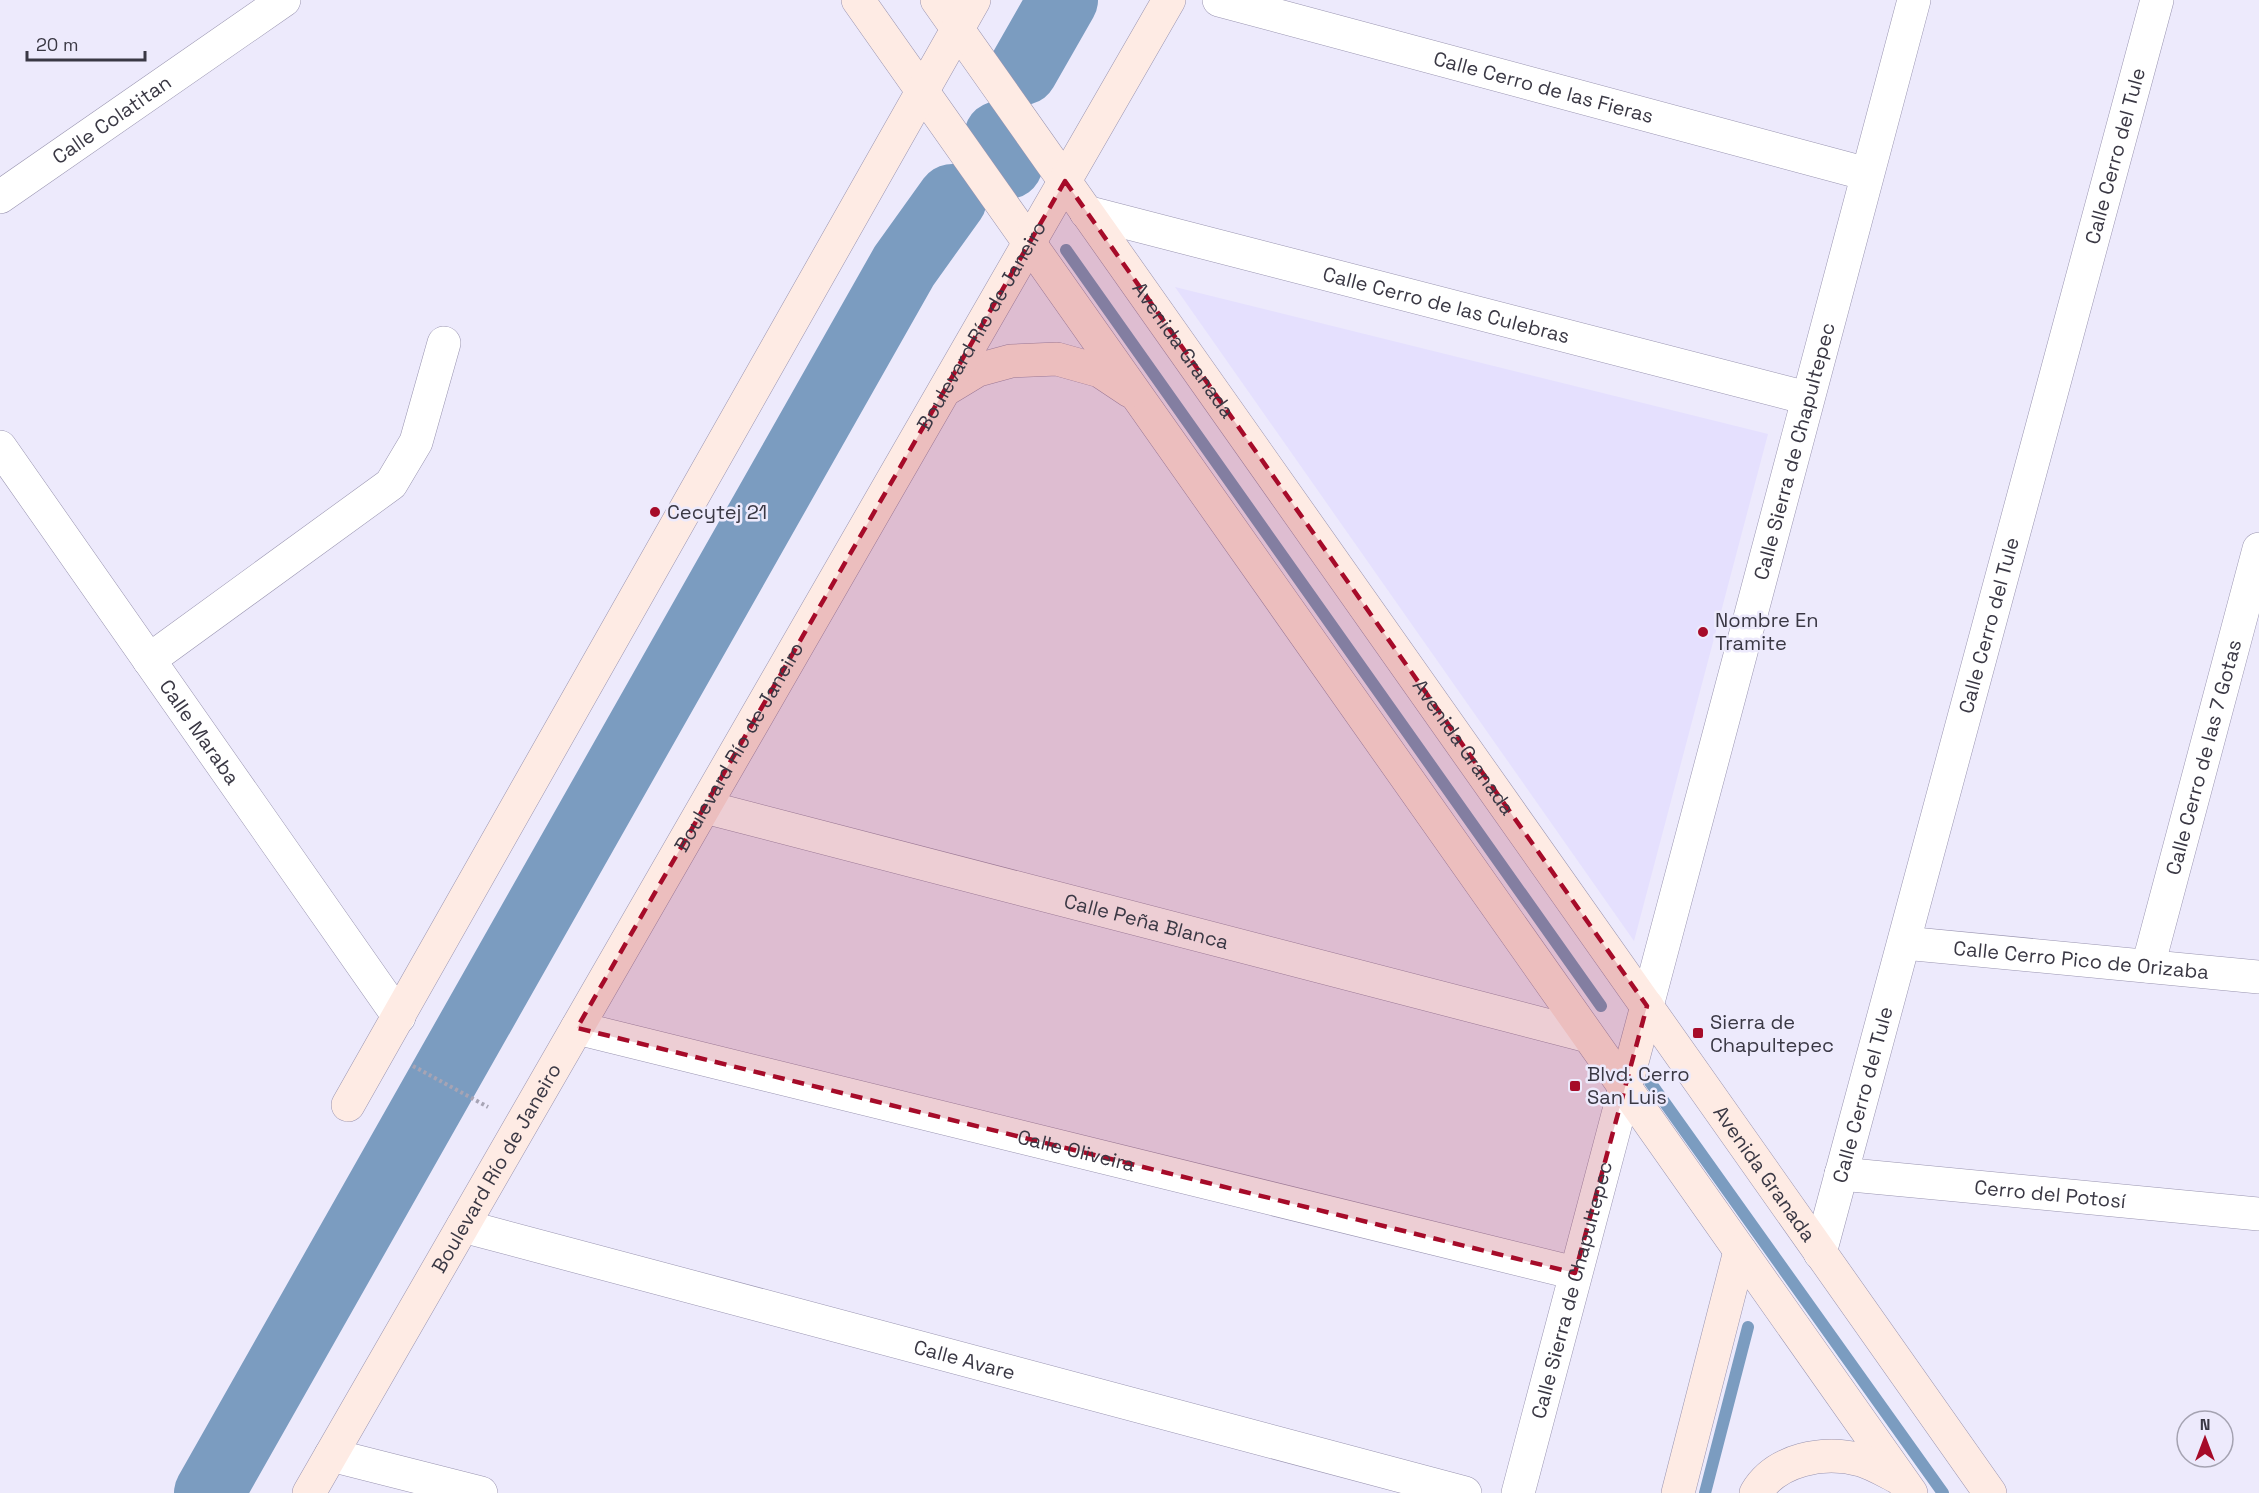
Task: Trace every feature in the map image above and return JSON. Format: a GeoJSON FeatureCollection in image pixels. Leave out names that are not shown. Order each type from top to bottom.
{"type":"FeatureCollection","features":[{"type":"Feature","properties":{"kind":"street","name":"Calle Colatitan"},"geometry":{"type":"LineString","coordinates":[[0,197],[284,0]]}},
{"type":"Feature","properties":{"kind":"street"},"geometry":{"type":"LineString","coordinates":[[858,0],[1906,1486]]}},
{"type":"Feature","properties":{"kind":"street","name":"Avenida Granada"},"geometry":{"type":"LineString","coordinates":[[937,0],[1990,1493]]}},
{"type":"Feature","properties":{"kind":"street"},"geometry":{"type":"LineString","coordinates":[[348,1105],[974,0]]}},
{"type":"Feature","properties":{"kind":"street","name":"Boulevard Río de Janeiro"},"geometry":{"type":"LineString","coordinates":[[309,1493],[1169,0]]}},
{"type":"Feature","properties":{"kind":"street","name":"Calle Cerro de las Fieras"},"geometry":{"type":"LineString","coordinates":[[1219,0],[1867,174]]}},
{"type":"Feature","properties":{"kind":"street","name":"Calle Sierra de Chapultepec"},"geometry":{"type":"LineString","coordinates":[[1647,1006],[1914,0]]}},
{"type":"Feature","properties":{"kind":"street","name":"Calle Cerro del Tule"},"geometry":{"type":"LineString","coordinates":[[1820,1252],[2157,0]]}},
{"type":"Feature","properties":{"kind":"street","name":"Calle Cerro de las Culebras"},"geometry":{"type":"LineString","coordinates":[[1086,212],[1807,398]]}},
{"type":"Feature","properties":{"kind":"street"},"geometry":{"type":"LineString","coordinates":[[148,660],[391,483],[416,442],[444,343]]}},
{"type":"Feature","properties":{"kind":"street"},"geometry":{"type":"LineString","coordinates":[[945,390],[978,370],[1011,361],[1057,359],[1100,371],[1137,396]]}},
{"type":"Feature","properties":{"kind":"street","name":"Calle Maraba"},"geometry":{"type":"LineString","coordinates":[[0,447],[399,1017]]}},
{"type":"Feature","properties":{"kind":"street","name":"Calle Cerro de las 7 Gotas"},"geometry":{"type":"LineString","coordinates":[[2148,966],[2259,549]]}},
{"type":"Feature","properties":{"kind":"street","name":"Calle Peña Blanca"},"geometry":{"type":"LineString","coordinates":[[705,807],[1588,1036]]}},
{"type":"Feature","properties":{"kind":"street","name":"Calle Cerro Pico de Orizaba"},"geometry":{"type":"LineString","coordinates":[[1904,943],[2259,977]]}},
{"type":"Feature","properties":{"kind":"street"},"geometry":{"type":"LineString","coordinates":[[1625,1088],[1647,1006]]}},
{"type":"Feature","properties":{"kind":"street","name":"Calle Oliveira"},"geometry":{"type":"LineString","coordinates":[[577,1028],[1575,1273]]}},
{"type":"Feature","properties":{"kind":"street","name":"Calle Sierra de Chapultepec"},"geometry":{"type":"LineString","coordinates":[[1518,1493],[1625,1088]]}},
{"type":"Feature","properties":{"kind":"street","name":"Cerro del Potosí"},"geometry":{"type":"LineString","coordinates":[[1841,1174],[2259,1214]]}},
{"type":"Feature","properties":{"kind":"street","name":"Calle Avare"},"geometry":{"type":"LineString","coordinates":[[464,1226],[1465,1493]]}},
{"type":"Feature","properties":{"kind":"street"},"geometry":{"type":"LineString","coordinates":[[1678,1493],[1740,1251]]}},
{"type":"Feature","properties":{"kind":"street"},"geometry":{"type":"LineString","coordinates":[[331,1455],[481,1493]]}},
{"type":"Feature","properties":{"kind":"street"},"geometry":{"type":"LineString","coordinates":[[1756,1493],[1760,1485],[1780,1469],[1805,1458],[1833,1456],[1861,1460],[1906,1486]]}},
{"type":"Feature","properties":{"kind":"path"},"geometry":{"type":"LineString","coordinates":[[381,1048],[521,1126]]}},
{"type":"Feature","properties":{"kind":"highlighted area"},"geometry":{"type":"Polygon","coordinates":[[[1065,181],[1647,1006],[1575,1273],[577,1028],[1065,181]]]}},
{"type":"Feature","properties":{"kind":"shaded area"},"geometry":{"type":"Polygon","coordinates":[[[1175,287],[1768,434],[1634,941],[1175,287]]]}},
{"type":"Feature","properties":{"kind":"waterway"},"geometry":{"type":"LineString","coordinates":[[1023,70],[1063,0]]}},
{"type":"Feature","properties":{"kind":"waterway"},"geometry":{"type":"LineString","coordinates":[[988,161],[1008,164],[999,136]]}},
{"type":"Feature","properties":{"kind":"waterway"},"geometry":{"type":"LineString","coordinates":[[209,1493],[904,266],[952,199]]}},
{"type":"Feature","properties":{"kind":"waterway"},"geometry":{"type":"LineString","coordinates":[[1066,250],[1601,1006]]}},
{"type":"Feature","properties":{"kind":"waterway"},"geometry":{"type":"LineString","coordinates":[[1650,1082],[1943,1493]]}},
{"type":"Feature","properties":{"kind":"waterway"},"geometry":{"type":"LineString","coordinates":[[1705,1493],[1748,1327]]}},
{"type":"Feature","properties":{"kind":"place","name":"Cecytej 21"},"geometry":{"type":"Point","coordinates":[655,512]}},
{"type":"Feature","properties":{"kind":"place","name":"Nombre En Tramite"},"geometry":{"type":"Point","coordinates":[1703,632]}},
{"type":"Feature","properties":{"kind":"place","name":"Sierra de Chapultepec"},"geometry":{"type":"Point","coordinates":[1698,1033]}},
{"type":"Feature","properties":{"kind":"place","name":"Blvd. Cerro San Luis"},"geometry":{"type":"Point","coordinates":[1575,1086]}}]}
